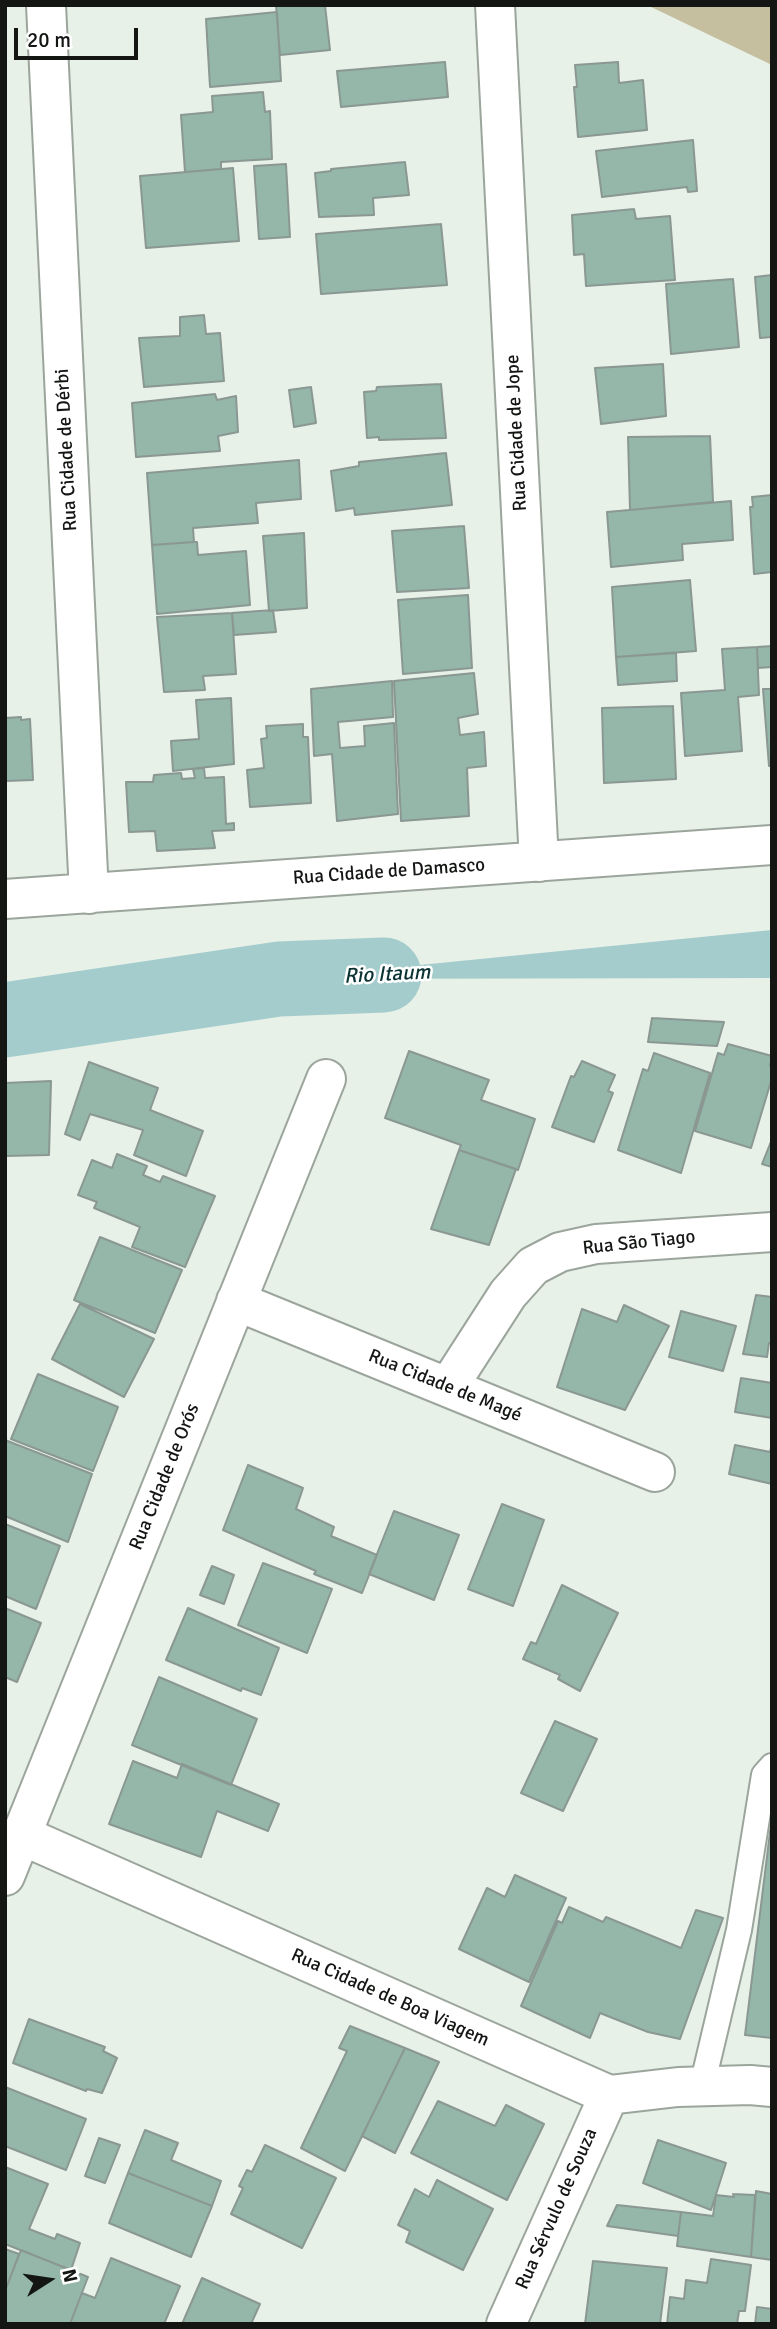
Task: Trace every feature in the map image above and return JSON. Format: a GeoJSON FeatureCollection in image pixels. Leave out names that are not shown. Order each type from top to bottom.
{"type":"FeatureCollection","features":[{"type":"Feature","properties":{"kind":"street","name":"Rua Cidade de Dérbi"},"geometry":{"type":"LineString","coordinates":[[46,5],[89,894]]}},
{"type":"Feature","properties":{"kind":"street","name":"Rua Cidade de Jope"},"geometry":{"type":"LineString","coordinates":[[495,5],[539,862]]}},
{"type":"Feature","properties":{"kind":"street","name":"Rua Cidade de Damasco"},"geometry":{"type":"LineString","coordinates":[[5,899],[772,845]]}},
{"type":"Feature","properties":{"kind":"street","name":"Rua Cidade de Orós"},"geometry":{"type":"LineString","coordinates":[[5,1876],[326,1079]]}},
{"type":"Feature","properties":{"kind":"street","name":"Rua São Tiago"},"geometry":{"type":"LineString","coordinates":[[448,1387],[508,1294],[533,1266],[560,1252],[596,1244],[772,1232]]}},
{"type":"Feature","properties":{"kind":"street","name":"Rua Cidade de Magé"},"geometry":{"type":"LineString","coordinates":[[236,1301],[655,1472]]}},
{"type":"Feature","properties":{"kind":"street","name":"Rua Cidade de Boa Viagem"},"geometry":{"type":"LineString","coordinates":[[21,1835],[609,2095],[702,2086],[772,2087]]}},
{"type":"Feature","properties":{"kind":"street","name":"Rua Sérvulo de Souza"},"geometry":{"type":"LineString","coordinates":[[506,2324],[609,2095]]}},
{"type":"Feature","properties":{"kind":"lane"},"geometry":{"type":"LineString","coordinates":[[702,2086],[739,1930],[764,1775],[772,1766]]}},
{"type":"Feature","properties":{"kind":"shaded area"},"geometry":{"type":"Polygon","coordinates":[[[647,5],[772,5],[772,65],[647,5]]]}},
{"type":"Feature","properties":{"kind":"water"},"geometry":{"type":"Polygon","coordinates":[[[772,930],[772,978],[279,979],[772,930]]]}},
{"type":"Feature","properties":{"kind":"building"},"geometry":{"type":"Polygon","coordinates":[[[276,5],[325,5],[330,50],[280,55],[276,5]]]}},
{"type":"Feature","properties":{"kind":"building"},"geometry":{"type":"Polygon","coordinates":[[[277,12],[281,81],[210,87],[206,19],[277,12]]]}},
{"type":"Feature","properties":{"kind":"building"},"geometry":{"type":"Polygon","coordinates":[[[445,62],[448,97],[341,107],[337,71],[445,62]]]}},
{"type":"Feature","properties":{"kind":"building"},"geometry":{"type":"Polygon","coordinates":[[[618,62],[619,83],[643,80],[647,130],[578,137],[575,65],[618,62]]]}},
{"type":"Feature","properties":{"kind":"building"},"geometry":{"type":"Polygon","coordinates":[[[263,92],[265,112],[270,111],[272,159],[221,162],[221,169],[185,172],[181,115],[213,112],[212,96],[263,92]]]}},
{"type":"Feature","properties":{"kind":"building"},"geometry":{"type":"Polygon","coordinates":[[[693,140],[697,191],[688,192],[687,187],[602,197],[596,151],[693,140]]]}},
{"type":"Feature","properties":{"kind":"building"},"geometry":{"type":"Polygon","coordinates":[[[405,162],[409,195],[373,198],[374,215],[319,217],[315,173],[405,162]]]}},
{"type":"Feature","properties":{"kind":"building"},"geometry":{"type":"Polygon","coordinates":[[[286,164],[290,237],[259,239],[254,166],[286,164]]]}},
{"type":"Feature","properties":{"kind":"building"},"geometry":{"type":"Polygon","coordinates":[[[233,168],[239,241],[146,248],[140,176],[233,168]]]}},
{"type":"Feature","properties":{"kind":"building"},"geometry":{"type":"Polygon","coordinates":[[[634,209],[636,219],[670,216],[675,280],[586,286],[584,254],[574,255],[572,215],[634,209]]]}},
{"type":"Feature","properties":{"kind":"building"},"geometry":{"type":"Polygon","coordinates":[[[441,224],[447,285],[321,294],[316,234],[441,224]]]}},
{"type":"Feature","properties":{"kind":"building"},"geometry":{"type":"Polygon","coordinates":[[[772,275],[772,337],[760,338],[755,277],[772,275]]]}},
{"type":"Feature","properties":{"kind":"building"},"geometry":{"type":"Polygon","coordinates":[[[733,279],[739,347],[671,354],[666,284],[733,279]]]}},
{"type":"Feature","properties":{"kind":"building"},"geometry":{"type":"Polygon","coordinates":[[[204,315],[206,334],[220,333],[224,381],[144,387],[139,338],[180,336],[180,317],[204,315]]]}},
{"type":"Feature","properties":{"kind":"building"},"geometry":{"type":"Polygon","coordinates":[[[663,364],[666,416],[601,424],[595,368],[663,364]]]}},
{"type":"Feature","properties":{"kind":"building"},"geometry":{"type":"Polygon","coordinates":[[[441,384],[446,438],[367,438],[364,392],[376,391],[377,387],[441,384]]]}},
{"type":"Feature","properties":{"kind":"building"},"geometry":{"type":"Polygon","coordinates":[[[311,387],[316,423],[294,427],[289,390],[311,387]]]}},
{"type":"Feature","properties":{"kind":"building"},"geometry":{"type":"Polygon","coordinates":[[[215,394],[217,400],[236,396],[238,432],[218,436],[220,451],[136,457],[132,403],[215,394]]]}},
{"type":"Feature","properties":{"kind":"building"},"geometry":{"type":"Polygon","coordinates":[[[710,436],[713,502],[630,510],[628,437],[710,436]]]}},
{"type":"Feature","properties":{"kind":"building"},"geometry":{"type":"Polygon","coordinates":[[[446,453],[452,505],[355,515],[354,508],[336,511],[331,471],[359,466],[359,462],[446,453]]]}},
{"type":"Feature","properties":{"kind":"building"},"geometry":{"type":"Polygon","coordinates":[[[299,460],[301,499],[256,503],[258,523],[193,528],[194,542],[152,545],[147,473],[299,460]]]}},
{"type":"Feature","properties":{"kind":"building"},"geometry":{"type":"Polygon","coordinates":[[[772,495],[772,572],[754,574],[750,507],[753,507],[752,497],[772,495]]]}},
{"type":"Feature","properties":{"kind":"building"},"geometry":{"type":"Polygon","coordinates":[[[731,501],[733,540],[682,544],[683,560],[611,567],[607,512],[731,501]]]}},
{"type":"Feature","properties":{"kind":"building"},"geometry":{"type":"Polygon","coordinates":[[[464,526],[469,588],[397,592],[392,531],[464,526]]]}},
{"type":"Feature","properties":{"kind":"building"},"geometry":{"type":"Polygon","coordinates":[[[304,533],[307,608],[269,611],[263,536],[304,533]]]}},
{"type":"Feature","properties":{"kind":"building"},"geometry":{"type":"Polygon","coordinates":[[[197,542],[198,555],[246,551],[250,605],[157,614],[152,545],[197,542]]]}},
{"type":"Feature","properties":{"kind":"building"},"geometry":{"type":"Polygon","coordinates":[[[690,580],[696,651],[616,657],[612,587],[690,580]]]}},
{"type":"Feature","properties":{"kind":"building"},"geometry":{"type":"Polygon","coordinates":[[[468,595],[472,668],[403,674],[398,600],[468,595]]]}},
{"type":"Feature","properties":{"kind":"building"},"geometry":{"type":"Polygon","coordinates":[[[273,610],[276,632],[234,635],[232,613],[273,610]]]}},
{"type":"Feature","properties":{"kind":"building"},"geometry":{"type":"Polygon","coordinates":[[[232,613],[236,674],[203,676],[205,690],[164,692],[157,617],[232,613]]]}},
{"type":"Feature","properties":{"kind":"building"},"geometry":{"type":"Polygon","coordinates":[[[772,646],[772,667],[758,668],[757,647],[772,646]]]}},
{"type":"Feature","properties":{"kind":"building"},"geometry":{"type":"Polygon","coordinates":[[[757,647],[759,695],[738,697],[742,751],[685,756],[681,693],[725,690],[722,649],[757,647]]]}},
{"type":"Feature","properties":{"kind":"building"},"geometry":{"type":"Polygon","coordinates":[[[676,653],[677,681],[618,685],[616,657],[676,653]]]}},
{"type":"Feature","properties":{"kind":"building"},"geometry":{"type":"Polygon","coordinates":[[[474,673],[478,714],[458,718],[460,735],[484,732],[486,766],[467,768],[469,816],[401,821],[394,681],[474,673]]]}},
{"type":"Feature","properties":{"kind":"building"},"geometry":{"type":"Polygon","coordinates":[[[392,681],[393,717],[338,722],[340,748],[365,746],[364,726],[394,723],[398,814],[337,821],[332,754],[314,756],[311,689],[392,681]]]}},
{"type":"Feature","properties":{"kind":"building"},"geometry":{"type":"Polygon","coordinates":[[[763,689],[772,689],[772,766],[769,766],[763,689]]]}},
{"type":"Feature","properties":{"kind":"building"},"geometry":{"type":"Polygon","coordinates":[[[231,698],[234,764],[173,771],[171,741],[199,739],[196,700],[231,698]]]}},
{"type":"Feature","properties":{"kind":"building"},"geometry":{"type":"Polygon","coordinates":[[[673,706],[676,779],[604,783],[602,708],[673,706]]]}},
{"type":"Feature","properties":{"kind":"building"},"geometry":{"type":"Polygon","coordinates":[[[21,717],[21,720],[30,719],[33,780],[5,781],[5,718],[21,717]]]}},
{"type":"Feature","properties":{"kind":"building"},"geometry":{"type":"Polygon","coordinates":[[[303,724],[303,737],[308,737],[311,803],[250,807],[247,770],[264,768],[261,739],[267,738],[266,726],[303,724]]]}},
{"type":"Feature","properties":{"kind":"building"},"geometry":{"type":"Polygon","coordinates":[[[204,768],[205,778],[224,777],[226,824],[234,823],[234,830],[212,831],[215,848],[157,851],[155,831],[129,832],[126,782],[153,782],[154,775],[181,773],[182,779],[195,778],[193,769],[204,768]]]}},
{"type":"Feature","properties":{"kind":"building"},"geometry":{"type":"Polygon","coordinates":[[[652,1018],[724,1022],[717,1046],[648,1042],[652,1018]]]}},
{"type":"Feature","properties":{"kind":"building"},"geometry":{"type":"Polygon","coordinates":[[[728,1044],[772,1056],[772,1078],[751,1148],[695,1131],[718,1053],[724,1055],[728,1044]]]}},
{"type":"Feature","properties":{"kind":"building"},"geometry":{"type":"Polygon","coordinates":[[[409,1051],[489,1080],[481,1100],[535,1119],[518,1170],[459,1150],[461,1145],[385,1118],[409,1051]]]}},
{"type":"Feature","properties":{"kind":"building"},"geometry":{"type":"Polygon","coordinates":[[[654,1053],[710,1073],[681,1173],[618,1150],[643,1069],[648,1071],[654,1053]]]}},
{"type":"Feature","properties":{"kind":"building"},"geometry":{"type":"Polygon","coordinates":[[[582,1061],[615,1075],[608,1091],[613,1093],[594,1142],[552,1127],[571,1076],[574,1077],[582,1061]]]}},
{"type":"Feature","properties":{"kind":"building"},"geometry":{"type":"Polygon","coordinates":[[[89,1062],[158,1088],[150,1110],[203,1131],[186,1176],[134,1155],[143,1130],[90,1114],[80,1140],[65,1134],[89,1062]]]}},
{"type":"Feature","properties":{"kind":"building"},"geometry":{"type":"Polygon","coordinates":[[[51,1081],[49,1155],[5,1156],[5,1083],[51,1081]]]}},
{"type":"Feature","properties":{"kind":"building"},"geometry":{"type":"Polygon","coordinates":[[[772,1139],[772,1167],[762,1164],[772,1139]]]}},
{"type":"Feature","properties":{"kind":"building"},"geometry":{"type":"Polygon","coordinates":[[[459,1150],[516,1169],[489,1245],[431,1229],[459,1150]]]}},
{"type":"Feature","properties":{"kind":"building"},"geometry":{"type":"Polygon","coordinates":[[[117,1154],[147,1166],[143,1175],[160,1182],[163,1176],[215,1196],[185,1267],[132,1247],[140,1227],[94,1208],[97,1202],[78,1195],[92,1160],[112,1168],[117,1154]]]}},
{"type":"Feature","properties":{"kind":"building"},"geometry":{"type":"Polygon","coordinates":[[[100,1237],[182,1270],[155,1333],[74,1300],[100,1237]]]}},
{"type":"Feature","properties":{"kind":"building"},"geometry":{"type":"Polygon","coordinates":[[[756,1295],[772,1297],[772,1343],[769,1343],[767,1357],[743,1354],[756,1295]]]}},
{"type":"Feature","properties":{"kind":"building"},"geometry":{"type":"Polygon","coordinates":[[[80,1304],[154,1339],[124,1397],[52,1359],[80,1304]]]}},
{"type":"Feature","properties":{"kind":"building"},"geometry":{"type":"Polygon","coordinates":[[[624,1305],[669,1326],[625,1410],[557,1387],[582,1309],[617,1322],[624,1305]]]}},
{"type":"Feature","properties":{"kind":"building"},"geometry":{"type":"Polygon","coordinates":[[[681,1311],[736,1326],[723,1371],[669,1357],[681,1311]]]}},
{"type":"Feature","properties":{"kind":"building"},"geometry":{"type":"Polygon","coordinates":[[[38,1374],[118,1407],[93,1471],[11,1439],[38,1374]]]}},
{"type":"Feature","properties":{"kind":"building"},"geometry":{"type":"Polygon","coordinates":[[[741,1378],[772,1383],[772,1418],[735,1412],[741,1378]]]}},
{"type":"Feature","properties":{"kind":"building"},"geometry":{"type":"Polygon","coordinates":[[[5,1440],[92,1474],[68,1542],[5,1516],[5,1440]]]}},
{"type":"Feature","properties":{"kind":"building"},"geometry":{"type":"Polygon","coordinates":[[[772,1444],[772,1484],[729,1474],[735,1445],[770,1452],[772,1444]]]}},
{"type":"Feature","properties":{"kind":"building"},"geometry":{"type":"Polygon","coordinates":[[[248,1465],[303,1488],[296,1509],[334,1527],[331,1536],[377,1555],[362,1593],[314,1574],[316,1571],[223,1530],[248,1465]]]}},
{"type":"Feature","properties":{"kind":"building"},"geometry":{"type":"Polygon","coordinates":[[[502,1504],[544,1520],[513,1606],[468,1589],[502,1504]]]}},
{"type":"Feature","properties":{"kind":"building"},"geometry":{"type":"Polygon","coordinates":[[[394,1511],[459,1535],[434,1600],[369,1574],[394,1511]]]}},
{"type":"Feature","properties":{"kind":"building"},"geometry":{"type":"Polygon","coordinates":[[[5,1524],[60,1546],[36,1609],[5,1596],[5,1524]]]}},
{"type":"Feature","properties":{"kind":"building"},"geometry":{"type":"Polygon","coordinates":[[[263,1563],[332,1589],[307,1653],[238,1625],[263,1563]]]}},
{"type":"Feature","properties":{"kind":"building"},"geometry":{"type":"Polygon","coordinates":[[[212,1566],[234,1575],[224,1604],[200,1595],[212,1566]]]}},
{"type":"Feature","properties":{"kind":"building"},"geometry":{"type":"Polygon","coordinates":[[[562,1585],[618,1613],[580,1691],[558,1679],[560,1675],[523,1659],[531,1642],[536,1644],[562,1585]]]}},
{"type":"Feature","properties":{"kind":"building"},"geometry":{"type":"Polygon","coordinates":[[[5,1608],[41,1623],[17,1682],[5,1677],[5,1608]]]}},
{"type":"Feature","properties":{"kind":"building"},"geometry":{"type":"Polygon","coordinates":[[[188,1608],[279,1648],[261,1695],[242,1688],[241,1691],[166,1660],[188,1608]]]}},
{"type":"Feature","properties":{"kind":"building"},"geometry":{"type":"Polygon","coordinates":[[[159,1677],[257,1719],[231,1785],[132,1745],[159,1677]]]}},
{"type":"Feature","properties":{"kind":"building"},"geometry":{"type":"Polygon","coordinates":[[[555,1721],[597,1739],[563,1811],[521,1793],[555,1721]]]}},
{"type":"Feature","properties":{"kind":"building"},"geometry":{"type":"Polygon","coordinates":[[[133,1761],[177,1778],[182,1764],[279,1804],[268,1831],[217,1811],[201,1857],[109,1824],[133,1761]]]}},
{"type":"Feature","properties":{"kind":"building"},"geometry":{"type":"Polygon","coordinates":[[[772,1816],[772,2038],[745,2035],[772,1816]]]}},
{"type":"Feature","properties":{"kind":"building"},"geometry":{"type":"Polygon","coordinates":[[[515,1875],[566,1898],[529,1982],[459,1949],[487,1888],[505,1897],[515,1875]]]}},
{"type":"Feature","properties":{"kind":"building"},"geometry":{"type":"Polygon","coordinates":[[[569,1907],[603,1922],[606,1917],[681,1948],[696,1910],[723,1918],[680,2039],[648,2032],[600,2013],[590,2038],[521,2006],[558,1921],[562,1923],[569,1907]]]}},
{"type":"Feature","properties":{"kind":"building"},"geometry":{"type":"Polygon","coordinates":[[[29,2019],[105,2047],[103,2051],[117,2058],[102,2093],[87,2089],[86,2091],[13,2063],[29,2019]]]}},
{"type":"Feature","properties":{"kind":"building"},"geometry":{"type":"Polygon","coordinates":[[[350,2026],[405,2048],[345,2171],[301,2148],[347,2051],[339,2048],[350,2026]]]}},
{"type":"Feature","properties":{"kind":"building"},"geometry":{"type":"Polygon","coordinates":[[[405,2048],[439,2062],[395,2153],[362,2136],[405,2048]]]}},
{"type":"Feature","properties":{"kind":"building"},"geometry":{"type":"Polygon","coordinates":[[[5,2087],[86,2119],[66,2170],[5,2146],[5,2087]]]}},
{"type":"Feature","properties":{"kind":"building"},"geometry":{"type":"Polygon","coordinates":[[[438,2101],[495,2126],[506,2105],[544,2124],[507,2200],[411,2153],[438,2101]]]}},
{"type":"Feature","properties":{"kind":"building"},"geometry":{"type":"Polygon","coordinates":[[[145,2130],[178,2143],[171,2160],[221,2181],[212,2206],[128,2173],[145,2130]]]}},
{"type":"Feature","properties":{"kind":"building"},"geometry":{"type":"Polygon","coordinates":[[[99,2138],[120,2145],[105,2183],[85,2176],[99,2138]]]}},
{"type":"Feature","properties":{"kind":"building"},"geometry":{"type":"Polygon","coordinates":[[[658,2140],[726,2163],[711,2210],[643,2183],[658,2140]]]}},
{"type":"Feature","properties":{"kind":"building"},"geometry":{"type":"Polygon","coordinates":[[[265,2145],[336,2178],[302,2248],[231,2214],[243,2188],[239,2186],[247,2170],[252,2172],[265,2145]]]}},
{"type":"Feature","properties":{"kind":"building"},"geometry":{"type":"Polygon","coordinates":[[[5,2167],[48,2184],[29,2229],[55,2239],[57,2234],[80,2243],[71,2270],[5,2244],[5,2167]]]}},
{"type":"Feature","properties":{"kind":"building"},"geometry":{"type":"Polygon","coordinates":[[[128,2173],[212,2206],[191,2257],[109,2223],[128,2173]]]}},
{"type":"Feature","properties":{"kind":"building"},"geometry":{"type":"Polygon","coordinates":[[[437,2180],[493,2209],[463,2270],[406,2242],[410,2231],[398,2225],[415,2189],[429,2197],[437,2180]]]}},
{"type":"Feature","properties":{"kind":"building"},"geometry":{"type":"Polygon","coordinates":[[[756,2191],[772,2194],[772,2260],[751,2257],[756,2191]]]}},
{"type":"Feature","properties":{"kind":"building"},"geometry":{"type":"Polygon","coordinates":[[[733,2194],[755,2195],[751,2257],[677,2246],[681,2212],[713,2216],[716,2195],[734,2197],[733,2194]]]}},
{"type":"Feature","properties":{"kind":"building"},"geometry":{"type":"Polygon","coordinates":[[[617,2205],[681,2212],[678,2236],[607,2226],[617,2205]]]}},
{"type":"Feature","properties":{"kind":"building"},"geometry":{"type":"Polygon","coordinates":[[[5,2249],[19,2254],[5,2291],[5,2249]]]}},
{"type":"Feature","properties":{"kind":"building"},"geometry":{"type":"Polygon","coordinates":[[[21,2250],[88,2277],[70,2324],[5,2324],[5,2291],[21,2250]]]}},
{"type":"Feature","properties":{"kind":"building"},"geometry":{"type":"Polygon","coordinates":[[[111,2258],[180,2286],[164,2324],[70,2324],[82,2293],[95,2298],[111,2258]]]}},
{"type":"Feature","properties":{"kind":"building"},"geometry":{"type":"Polygon","coordinates":[[[711,2259],[751,2265],[745,2311],[739,2311],[737,2324],[667,2324],[670,2297],[684,2299],[686,2280],[707,2283],[711,2259]]]}},
{"type":"Feature","properties":{"kind":"building"},"geometry":{"type":"Polygon","coordinates":[[[593,2261],[667,2268],[660,2324],[585,2324],[593,2261]]]}},
{"type":"Feature","properties":{"kind":"building"},"geometry":{"type":"Polygon","coordinates":[[[202,2278],[260,2304],[251,2324],[182,2324],[202,2278]]]}},
{"type":"Feature","properties":{"kind":"building"},"geometry":{"type":"Polygon","coordinates":[[[757,2307],[772,2309],[772,2324],[755,2324],[757,2307]]]}},
{"type":"Feature","properties":{"kind":"waterway","name":"Rio Itaum"},"geometry":{"type":"LineString","coordinates":[[5,1020],[279,979],[384,975]]}}]}
